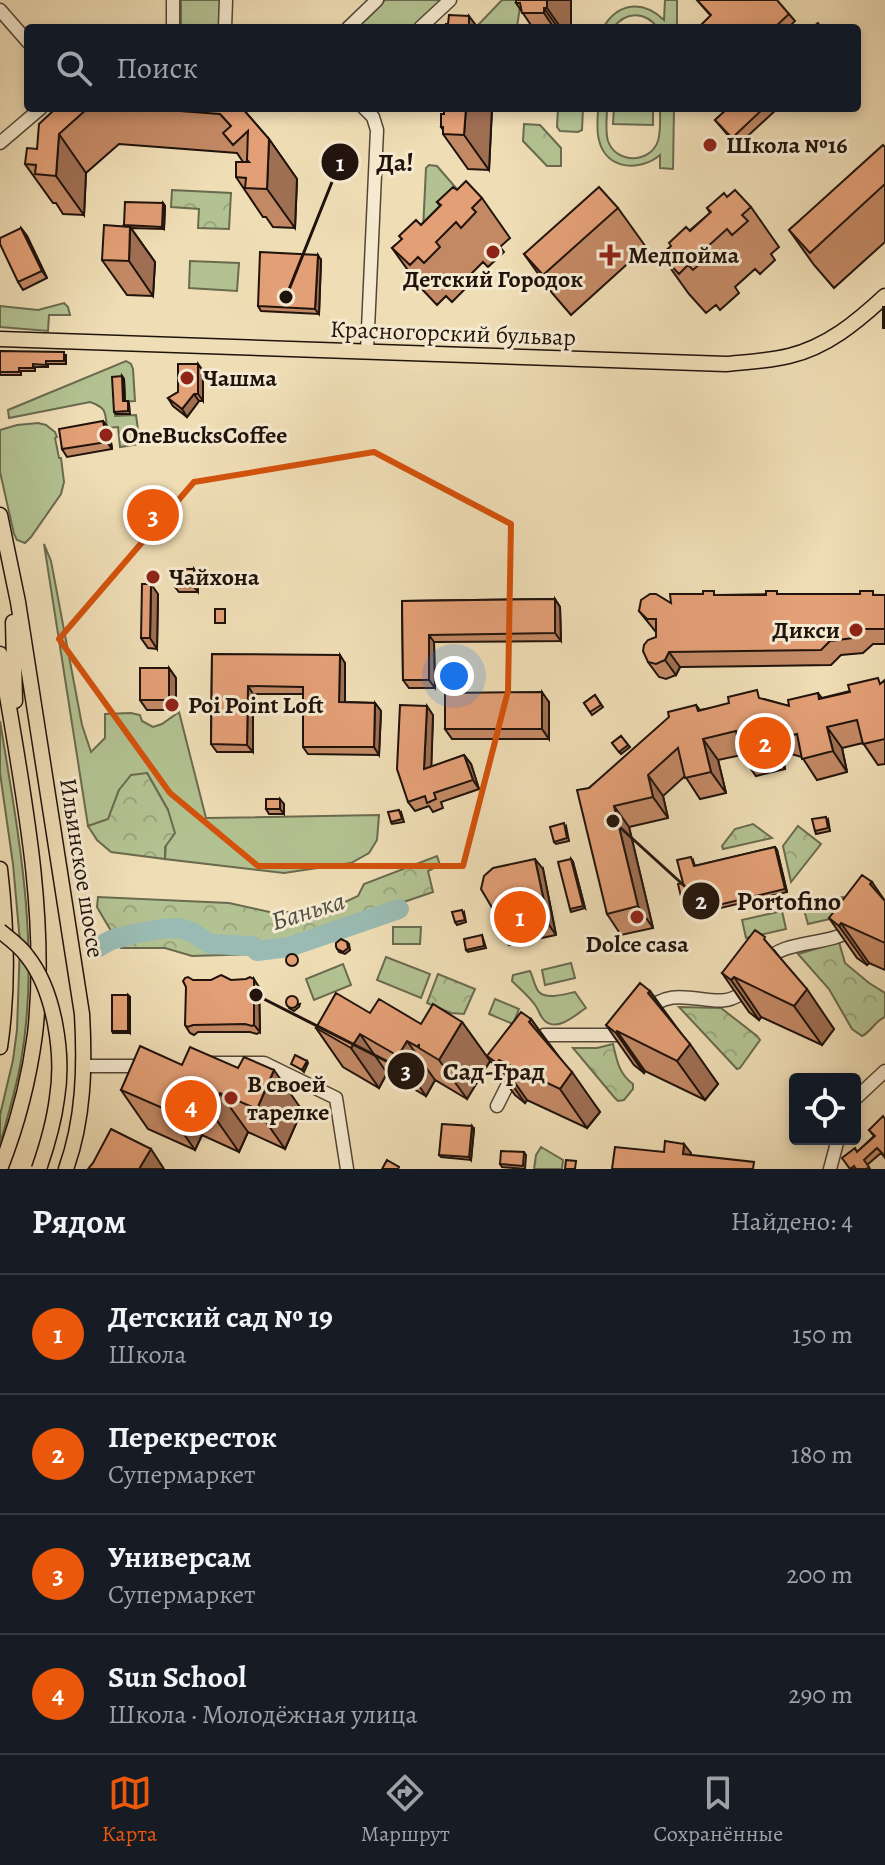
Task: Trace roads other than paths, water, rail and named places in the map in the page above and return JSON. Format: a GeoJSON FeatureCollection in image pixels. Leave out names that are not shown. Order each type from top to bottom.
{"type":"FeatureCollection","features":[{"type":"Feature","properties":{"kind":"main road","name":"Красногорский бульвар"},"geometry":{"type":"LineString","coordinates":[[0,339],[709,364],[792,355],[842,332],[885,296]]}},
{"type":"Feature","properties":{"kind":"main road"},"geometry":{"type":"LineString","coordinates":[[0,515],[12,574],[17,758]]}},
{"type":"Feature","properties":{"kind":"main road","name":"Ильинское шоссе"},"geometry":{"type":"LineString","coordinates":[[12,574],[82,1014],[80,1116],[66,1169]]}},
{"type":"Feature","properties":{"kind":"main road"},"geometry":{"type":"LineString","coordinates":[[0,654],[37,910],[35,1034],[15,1128],[0,1169]]}},
{"type":"Feature","properties":{"kind":"main road"},"geometry":{"type":"LineString","coordinates":[[0,869],[7,938],[7,986],[0,1047]]}},
{"type":"Feature","properties":{"kind":"main road"},"geometry":{"type":"LineString","coordinates":[[0,931],[27,956],[37,971],[53,1014],[58,1045],[58,1094],[51,1132],[39,1169]]}},
{"type":"Feature","properties":{"kind":"street"},"geometry":{"type":"LineString","coordinates":[[173,0],[173,24]]}},
{"type":"Feature","properties":{"kind":"street"},"geometry":{"type":"LineString","coordinates":[[225,24],[226,0]]}},
{"type":"Feature","properties":{"kind":"street"},"geometry":{"type":"LineString","coordinates":[[352,24],[377,0]]}},
{"type":"Feature","properties":{"kind":"street"},"geometry":{"type":"LineString","coordinates":[[424,24],[450,0]]}},
{"type":"Feature","properties":{"kind":"street"},"geometry":{"type":"LineString","coordinates":[[0,10],[24,37]]}},
{"type":"Feature","properties":{"kind":"street"},"geometry":{"type":"LineString","coordinates":[[0,143],[36,112]]}},
{"type":"Feature","properties":{"kind":"street"},"geometry":{"type":"LineString","coordinates":[[368,112],[377,130]]}},
{"type":"Feature","properties":{"kind":"street"},"geometry":{"type":"LineString","coordinates":[[367,351],[377,112]]}},
{"type":"Feature","properties":{"kind":"street"},"geometry":{"type":"LineString","coordinates":[[497,1106],[529,1044],[544,1035],[617,1035],[632,1029],[654,1003],[666,997],[726,1000],[739,995],[768,958],[780,950],[838,938],[852,932],[862,920]]}},
{"type":"Feature","properties":{"kind":"street"},"geometry":{"type":"LineString","coordinates":[[200,1063],[264,1063],[336,1098],[347,1169]]}},
{"type":"Feature","properties":{"kind":"street"},"geometry":{"type":"LineString","coordinates":[[83,1066],[159,1065]]}},
{"type":"Feature","properties":{"kind":"street"},"geometry":{"type":"LineString","coordinates":[[861,1093],[885,1071]]}},
{"type":"Feature","properties":{"kind":"street"},"geometry":{"type":"LineString","coordinates":[[830,1169],[836,1145]]}},
{"type":"Feature","properties":{"kind":"waterway","name":"Банька"},"geometry":{"type":"LineString","coordinates":[[95,949],[111,940],[133,934],[179,928],[192,932],[210,944],[252,946],[257,951],[289,947],[399,909]]}},
{"type":"Feature","properties":{"kind":"place","name":"Школа №16"},"geometry":{"type":"Point","coordinates":[710,145]}},
{"type":"Feature","properties":{"kind":"place","name":"Детский Городок"},"geometry":{"type":"Point","coordinates":[493,252]}},
{"type":"Feature","properties":{"kind":"place","name":"Медпойма"},"geometry":{"type":"Point","coordinates":[610,255]}},
{"type":"Feature","properties":{"kind":"place","name":"Да!"},"geometry":{"type":"Point","coordinates":[286,297]}},
{"type":"Feature","properties":{"kind":"place","name":"Чашма"},"geometry":{"type":"Point","coordinates":[187,378]}},
{"type":"Feature","properties":{"kind":"place","name":"OneBucksCoffee"},"geometry":{"type":"Point","coordinates":[106,435]}},
{"type":"Feature","properties":{"kind":"place","name":"Универсам"},"geometry":{"type":"Point","coordinates":[153,515]}},
{"type":"Feature","properties":{"kind":"place","name":"Чайхона"},"geometry":{"type":"Point","coordinates":[153,577]}},
{"type":"Feature","properties":{"kind":"place","name":"Дикси"},"geometry":{"type":"Point","coordinates":[856,630]}},
{"type":"Feature","properties":{"kind":"place","name":"Poi Point Loft"},"geometry":{"type":"Point","coordinates":[172,705]}},
{"type":"Feature","properties":{"kind":"place","name":"Перекресток"},"geometry":{"type":"Point","coordinates":[765,743]}},
{"type":"Feature","properties":{"kind":"place","name":"Portofino"},"geometry":{"type":"Point","coordinates":[613,821]}},
{"type":"Feature","properties":{"kind":"place","name":"Детский сад № 19"},"geometry":{"type":"Point","coordinates":[520,917]}},
{"type":"Feature","properties":{"kind":"place","name":"Dolce casa"},"geometry":{"type":"Point","coordinates":[637,917]}},
{"type":"Feature","properties":{"kind":"place","name":"Сад-Град"},"geometry":{"type":"Point","coordinates":[256,995]}},
{"type":"Feature","properties":{"kind":"place","name":"В своей тарелке"},"geometry":{"type":"Point","coordinates":[231,1098]}},
{"type":"Feature","properties":{"kind":"place","name":"Sun School"},"geometry":{"type":"Point","coordinates":[191,1106]}}]}
